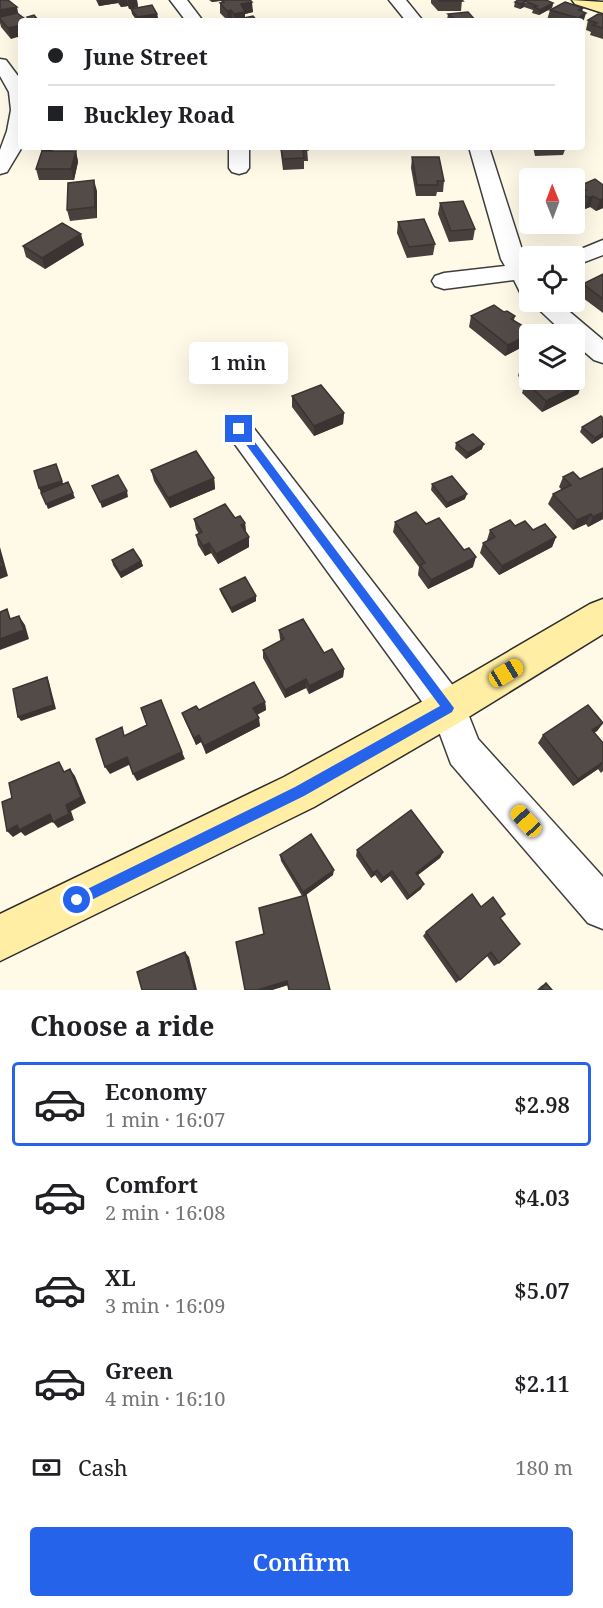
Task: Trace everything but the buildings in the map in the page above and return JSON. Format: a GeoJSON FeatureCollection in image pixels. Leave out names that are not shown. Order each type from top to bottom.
{"type":"FeatureCollection","features":[{"type":"Feature","properties":{"kind":"street"},"geometry":{"type":"LineString","coordinates":[[178,0],[193,18]]}},
{"type":"Feature","properties":{"kind":"street"},"geometry":{"type":"LineString","coordinates":[[398,0],[412,18]]}},
{"type":"Feature","properties":{"kind":"street"},"geometry":{"type":"LineString","coordinates":[[581,0],[603,8]]}},
{"type":"Feature","properties":{"kind":"street"},"geometry":{"type":"LineString","coordinates":[[2,70],[18,94]]}},
{"type":"Feature","properties":{"kind":"street"},"geometry":{"type":"LineString","coordinates":[[0,168],[7,159],[13,143],[18,118]]}},
{"type":"Feature","properties":{"kind":"street"},"geometry":{"type":"LineString","coordinates":[[239,150],[239,168]]}},
{"type":"Feature","properties":{"kind":"street"},"geometry":{"type":"LineString","coordinates":[[480,150],[519,258]]}},
{"type":"Feature","properties":{"kind":"street"},"geometry":{"type":"LineString","coordinates":[[585,255],[603,247]]}},
{"type":"Feature","properties":{"kind":"street"},"geometry":{"type":"LineString","coordinates":[[444,281],[519,277]]}},
{"type":"Feature","properties":{"kind":"street"},"geometry":{"type":"LineString","coordinates":[[555,312],[603,354]]}},
{"type":"Feature","properties":{"kind":"street"},"geometry":{"type":"LineString","coordinates":[[239,429],[448,708],[464,751],[603,908]]}},
{"type":"Feature","properties":{"kind":"street"},"geometry":{"type":"LineString","coordinates":[[0,938],[299,792],[448,708],[603,615]]}},
{"type":"Feature","properties":{"kind":"route"},"geometry":{"type":"LineString","coordinates":[[77,900],[299,792],[448,708],[239,429]]}}]}
